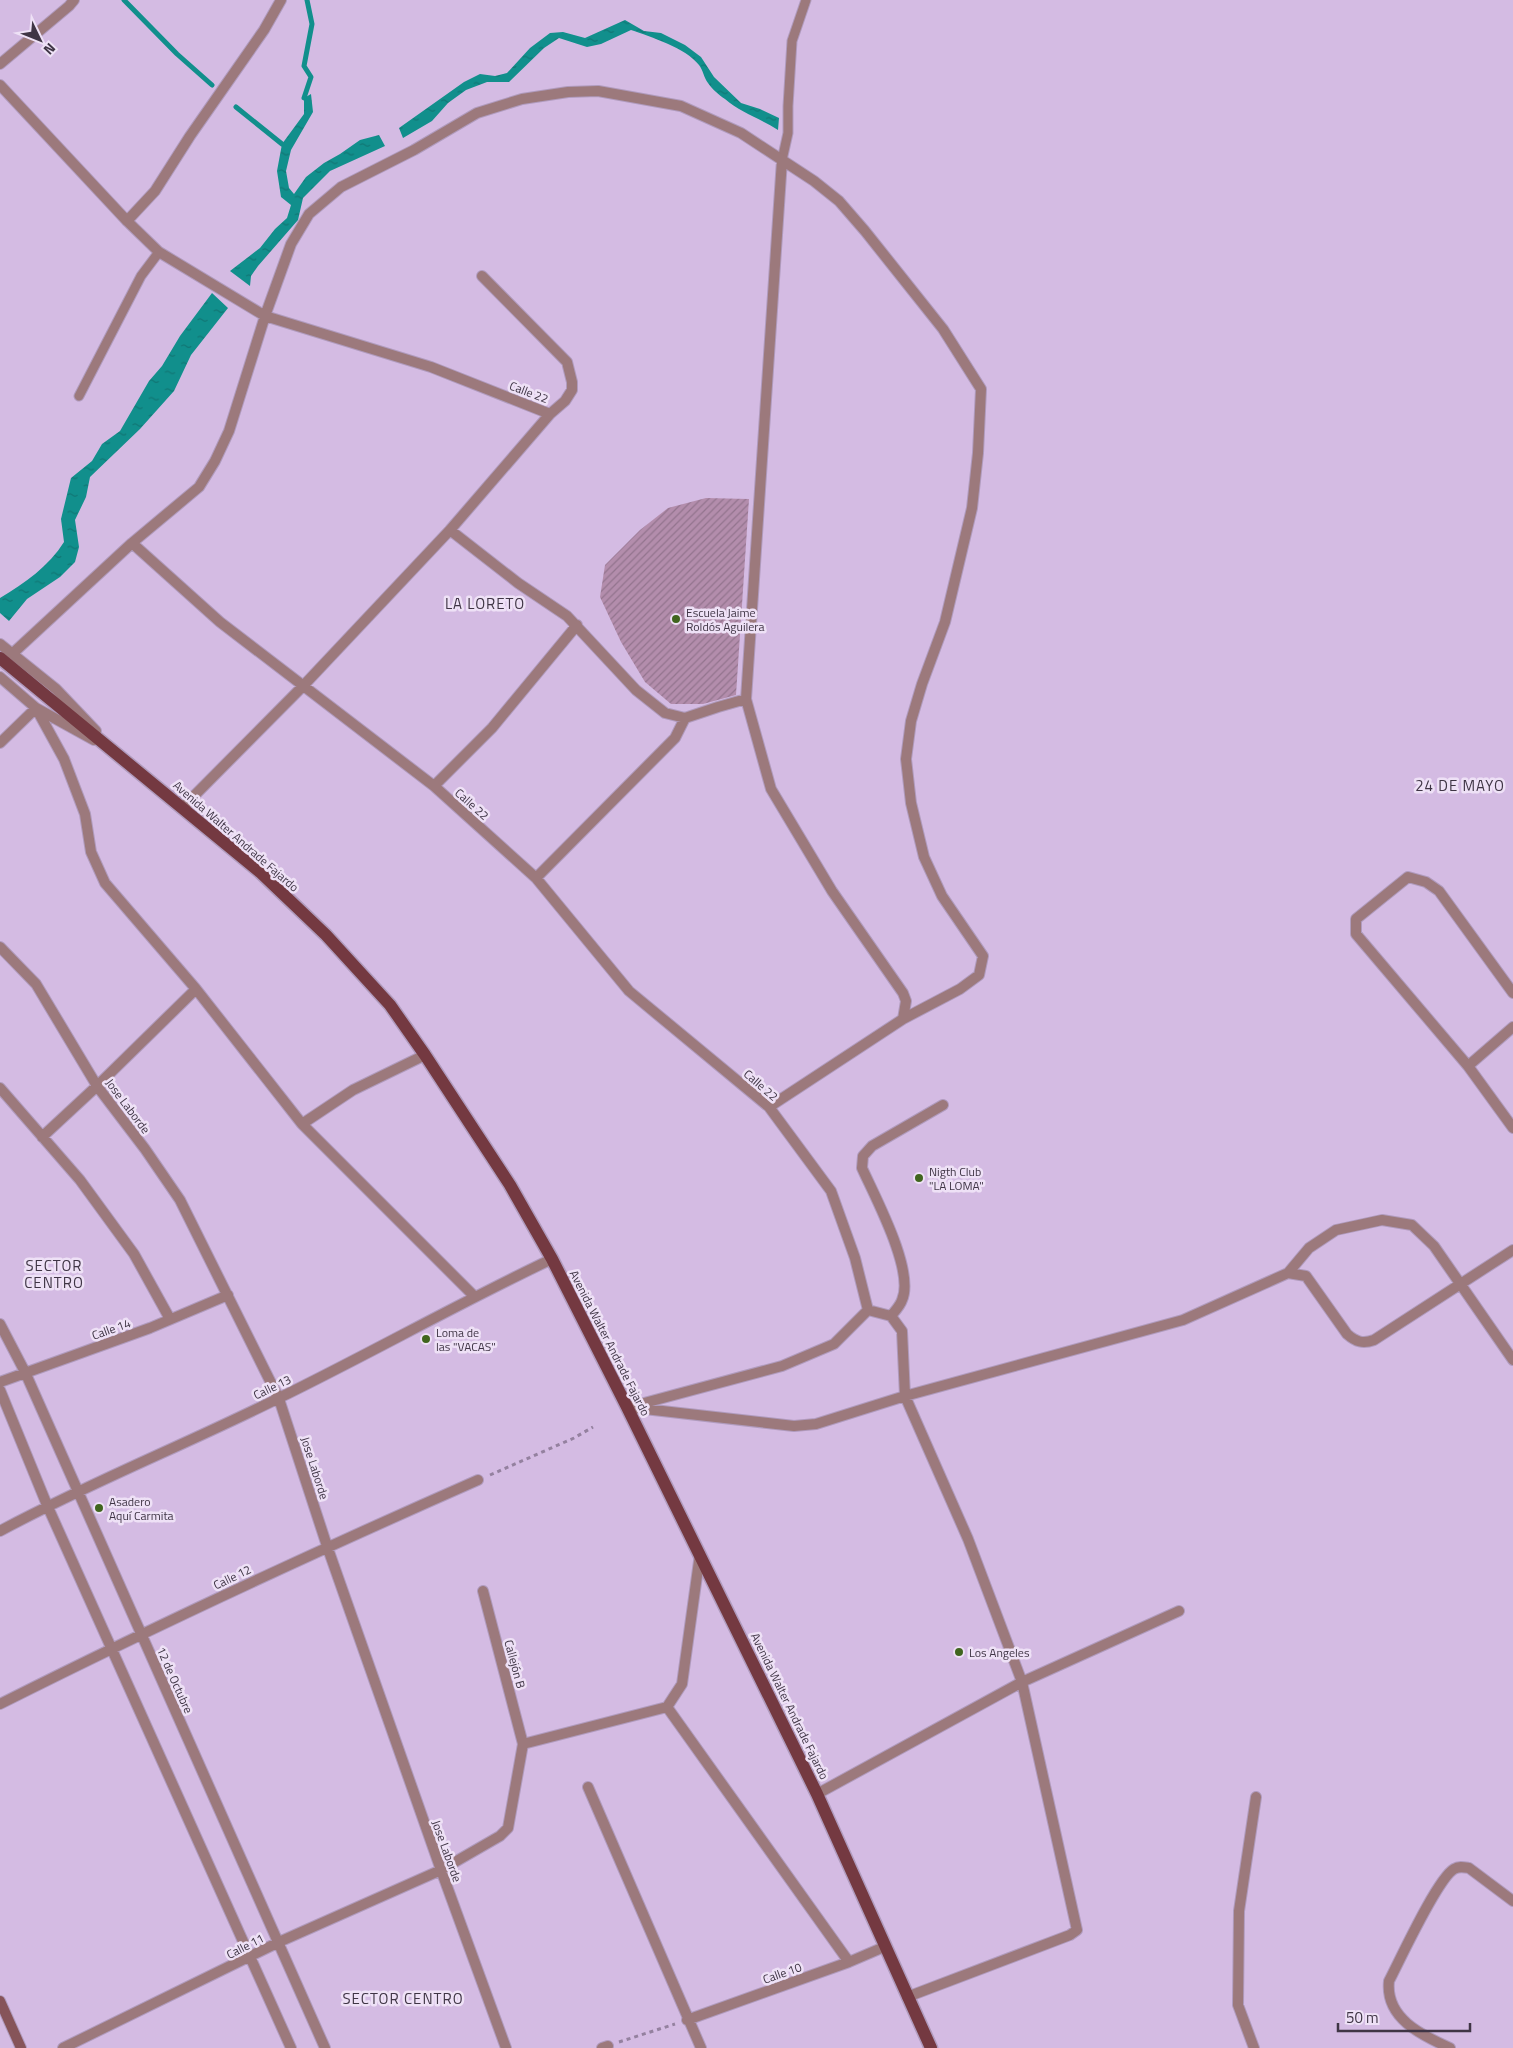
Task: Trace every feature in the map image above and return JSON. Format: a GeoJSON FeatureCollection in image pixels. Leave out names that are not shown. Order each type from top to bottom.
{"type":"FeatureCollection","features":[{"type":"Feature","properties":{"kind":"main road","name":"Avenida Walter Andrade Fajardo"},"geometry":{"type":"LineString","coordinates":[[6,656],[117,753],[260,872],[326,936],[390,1006],[425,1054],[510,1185],[552,1260],[627,1407],[817,1794],[884,1947],[931,2048]]}},
{"type":"Feature","properties":{"kind":"street"},"geometry":{"type":"LineString","coordinates":[[0,64],[74,0]]}},
{"type":"Feature","properties":{"kind":"street"},"geometry":{"type":"LineString","coordinates":[[127,221],[155,191],[190,136],[264,30],[282,0]]}},
{"type":"Feature","properties":{"kind":"street","name":"Calle 22"},"geometry":{"type":"LineString","coordinates":[[0,85],[127,221],[159,252],[264,316],[431,367],[550,414],[450,530],[304,685],[183,807]]}},
{"type":"Feature","properties":{"kind":"street"},"geometry":{"type":"LineString","coordinates":[[6,656],[132,543],[198,487],[215,461],[229,431],[264,316],[291,244],[309,214],[341,187],[414,150],[477,113],[522,99],[568,92],[598,91],[681,106],[742,133],[814,181],[839,201],[865,230],[943,329],[981,389],[978,453],[972,508],[945,622],[922,684],[911,721],[906,759],[910,803],[924,857],[942,896],[983,956],[979,975],[960,989],[903,1019],[769,1107]]}},
{"type":"Feature","properties":{"kind":"street"},"geometry":{"type":"LineString","coordinates":[[782,160],[746,699],[771,789],[832,891],[903,992],[906,1001],[903,1019]]}},
{"type":"Feature","properties":{"kind":"street"},"geometry":{"type":"LineString","coordinates":[[482,276],[567,362],[572,390],[565,401],[550,414]]}},
{"type":"Feature","properties":{"kind":"street"},"geometry":{"type":"LineString","coordinates":[[450,530],[518,583],[568,616],[636,690],[665,713],[686,718],[718,706],[746,699]]}},
{"type":"Feature","properties":{"kind":"street"},"geometry":{"type":"LineString","coordinates":[[132,543],[220,622],[304,685]]}},
{"type":"Feature","properties":{"kind":"street"},"geometry":{"type":"LineString","coordinates":[[434,786],[492,728],[577,626]]}},
{"type":"Feature","properties":{"kind":"street","name":"Avenida Walter Andrade Fajardo"},"geometry":{"type":"LineString","coordinates":[[0,644],[6,656]]}},
{"type":"Feature","properties":{"kind":"street","name":"Avenida Walter Andrade Fajardo"},"geometry":{"type":"LineString","coordinates":[[0,677],[36,708],[117,753]]}},
{"type":"Feature","properties":{"kind":"street","name":"Calle 22"},"geometry":{"type":"LineString","coordinates":[[304,685],[434,786],[536,878],[629,990],[769,1107],[831,1191],[855,1258],[868,1310]]}},
{"type":"Feature","properties":{"kind":"street"},"geometry":{"type":"LineString","coordinates":[[0,743],[36,708],[68,768],[85,814],[91,852],[105,883],[196,989],[302,1124],[474,1296]]}},
{"type":"Feature","properties":{"kind":"street"},"geometry":{"type":"LineString","coordinates":[[536,878],[675,738],[686,718]]}},
{"type":"Feature","properties":{"kind":"street"},"geometry":{"type":"LineString","coordinates":[[1513,993],[1439,891],[1426,882],[1408,877],[1356,919],[1356,934],[1468,1066],[1513,1128]]}},
{"type":"Feature","properties":{"kind":"street","name":"Jose Laborde"},"geometry":{"type":"LineString","coordinates":[[0,947],[36,984],[97,1086],[145,1149],[180,1200],[279,1399],[327,1546],[440,1870],[506,2048]]}},
{"type":"Feature","properties":{"kind":"street"},"geometry":{"type":"LineString","coordinates":[[42,1137],[196,989]]}},
{"type":"Feature","properties":{"kind":"street"},"geometry":{"type":"LineString","coordinates":[[1468,1066],[1513,1028]]}},
{"type":"Feature","properties":{"kind":"street"},"geometry":{"type":"LineString","coordinates":[[302,1124],[353,1090],[425,1054]]}},
{"type":"Feature","properties":{"kind":"street"},"geometry":{"type":"LineString","coordinates":[[0,1088],[80,1180],[134,1254],[170,1319]]}},
{"type":"Feature","properties":{"kind":"street"},"geometry":{"type":"LineString","coordinates":[[891,1316],[903,1299],[905,1280],[897,1246],[862,1168],[863,1156],[872,1146],[943,1105]]}},
{"type":"Feature","properties":{"kind":"street"},"geometry":{"type":"LineString","coordinates":[[1288,1273],[1309,1248],[1336,1230],[1382,1220],[1412,1225],[1434,1246],[1513,1360]]}},
{"type":"Feature","properties":{"kind":"street"},"geometry":{"type":"LineString","coordinates":[[627,1407],[794,1426],[816,1424],[904,1396],[1183,1320],[1288,1273],[1299,1273],[1306,1276],[1347,1334],[1354,1341],[1367,1343],[1462,1285],[1513,1250]]}},
{"type":"Feature","properties":{"kind":"street","name":"Calle 13"},"geometry":{"type":"LineString","coordinates":[[0,1531],[77,1491],[279,1399],[474,1296],[552,1260]]}},
{"type":"Feature","properties":{"kind":"street","name":"Calle 14"},"geometry":{"type":"LineString","coordinates":[[0,1382],[170,1319],[228,1295]]}},
{"type":"Feature","properties":{"kind":"street"},"geometry":{"type":"LineString","coordinates":[[627,1407],[782,1366],[834,1344],[868,1310],[891,1316],[902,1331],[904,1396],[968,1539],[1022,1682],[1077,1930],[1070,1935],[907,1997]]}},
{"type":"Feature","properties":{"kind":"street","name":"12 de Octubre"},"geometry":{"type":"LineString","coordinates":[[0,1324],[25,1372],[279,1942],[324,2048]]}},
{"type":"Feature","properties":{"kind":"street"},"geometry":{"type":"LineString","coordinates":[[0,1390],[111,1648],[291,2048]]}},
{"type":"Feature","properties":{"kind":"street","name":"Calle 12"},"geometry":{"type":"LineString","coordinates":[[0,1704],[111,1648],[327,1546],[478,1480]]}},
{"type":"Feature","properties":{"kind":"street"},"geometry":{"type":"LineString","coordinates":[[522,1744],[667,1707],[682,1684],[700,1554]]}},
{"type":"Feature","properties":{"kind":"street","name":"Callejón B"},"geometry":{"type":"LineString","coordinates":[[482,1591],[522,1744]]}},
{"type":"Feature","properties":{"kind":"street"},"geometry":{"type":"LineString","coordinates":[[817,1794],[1022,1682],[1179,1611]]}},
{"type":"Feature","properties":{"kind":"street"},"geometry":{"type":"LineString","coordinates":[[667,1707],[849,1962]]}},
{"type":"Feature","properties":{"kind":"street","name":"Calle 11"},"geometry":{"type":"LineString","coordinates":[[63,2048],[251,1958],[279,1942],[440,1870],[506,1832],[509,1824],[522,1744]]}},
{"type":"Feature","properties":{"kind":"street"},"geometry":{"type":"LineString","coordinates":[[588,1787],[700,2048]]}},
{"type":"Feature","properties":{"kind":"street"},"geometry":{"type":"LineString","coordinates":[[1254,2048],[1238,2005],[1238,1976],[1239,1911],[1256,1797]]}},
{"type":"Feature","properties":{"kind":"street"},"geometry":{"type":"LineString","coordinates":[[1450,2048],[1424,2037],[1398,2016],[1390,2003],[1389,1981],[1439,1886],[1454,1869],[1462,1866],[1469,1868],[1513,1901]]}},
{"type":"Feature","properties":{"kind":"street","name":"Calle 10"},"geometry":{"type":"LineString","coordinates":[[688,2020],[849,1962],[884,1947]]}},
{"type":"Feature","properties":{"kind":"street"},"geometry":{"type":"LineString","coordinates":[[0,2001],[21,2048]]}},
{"type":"Feature","properties":{"kind":"lane"},"geometry":{"type":"LineString","coordinates":[[782,160],[788,133],[792,42],[806,0]]}},
{"type":"Feature","properties":{"kind":"lane"},"geometry":{"type":"LineString","coordinates":[[79,396],[141,276],[159,252]]}},
{"type":"Feature","properties":{"kind":"path"},"geometry":{"type":"LineString","coordinates":[[478,1480],[574,1438],[593,1427]]}},
{"type":"Feature","properties":{"kind":"path"},"geometry":{"type":"LineString","coordinates":[[605,2047],[688,2020]]}},
{"type":"Feature","properties":{"kind":"water"},"geometry":{"type":"Polygon","coordinates":[[[625,20],[644,31],[661,33],[685,45],[701,57],[714,77],[741,103],[779,118],[778,130],[737,108],[718,94],[707,81],[699,65],[686,53],[631,30],[601,44],[587,47],[559,38],[544,48],[509,82],[487,82],[466,90],[448,103],[432,121],[403,138],[399,128],[464,82],[480,74],[495,76],[507,73],[530,48],[550,33],[563,32],[585,38],[625,20]]]}},
{"type":"Feature","properties":{"kind":"water"},"geometry":{"type":"Polygon","coordinates":[[[311,94],[313,112],[291,150],[286,171],[289,188],[294,194],[306,177],[360,140],[379,135],[385,146],[330,171],[303,198],[298,220],[258,266],[251,276],[250,286],[230,271],[260,248],[275,229],[287,218],[291,205],[281,197],[277,171],[282,144],[304,114],[304,98],[311,94]]]}},
{"type":"Feature","properties":{"kind":"water"},"geometry":{"type":"Polygon","coordinates":[[[212,293],[228,308],[191,355],[174,391],[140,429],[90,477],[86,497],[75,520],[79,547],[75,562],[60,577],[27,599],[9,621],[0,613],[0,598],[36,573],[51,559],[64,542],[61,519],[71,478],[92,461],[102,444],[120,431],[149,381],[162,366],[180,336],[212,293]]]}},
{"type":"Feature","properties":{"kind":"building","name":"Escuela Jaime Roldós Aguilera"},"geometry":{"type":"Polygon","coordinates":[[[706,498],[749,499],[736,695],[703,704],[671,704],[645,682],[621,642],[600,597],[605,565],[640,530],[668,508],[706,498]]]}},
{"type":"Feature","properties":{"kind":"waterway"},"geometry":{"type":"LineString","coordinates":[[124,0],[177,54],[212,85]]}},
{"type":"Feature","properties":{"kind":"waterway"},"geometry":{"type":"LineString","coordinates":[[304,98],[311,77],[304,66],[312,24],[307,0]]}},
{"type":"Feature","properties":{"kind":"waterway"},"geometry":{"type":"LineString","coordinates":[[236,107],[282,144]]}},
{"type":"Feature","properties":{"kind":"place","name":"Escuela Jaime Roldós Aguilera"},"geometry":{"type":"Point","coordinates":[676,619]}},
{"type":"Feature","properties":{"kind":"place","name":"Nigth Club \"LA LOMA\""},"geometry":{"type":"Point","coordinates":[919,1178]}},
{"type":"Feature","properties":{"kind":"place","name":"Loma de las \"VACAS\""},"geometry":{"type":"Point","coordinates":[426,1339]}},
{"type":"Feature","properties":{"kind":"place","name":"Asadero Aquí Carmita"},"geometry":{"type":"Point","coordinates":[99,1508]}},
{"type":"Feature","properties":{"kind":"place","name":"Los Angeles"},"geometry":{"type":"Point","coordinates":[959,1652]}},
{"type":"Feature","properties":{"kind":"district","name":"LA LORETO"},"geometry":{"type":"Point","coordinates":[485,603]}},
{"type":"Feature","properties":{"kind":"district","name":"24 DE MAYO"},"geometry":{"type":"Point","coordinates":[1460,785]}},
{"type":"Feature","properties":{"kind":"district","name":"SECTOR CENTRO"},"geometry":{"type":"Point","coordinates":[54,1274]}},
{"type":"Feature","properties":{"kind":"district","name":"SECTOR CENTRO"},"geometry":{"type":"Point","coordinates":[403,1998]}}]}
